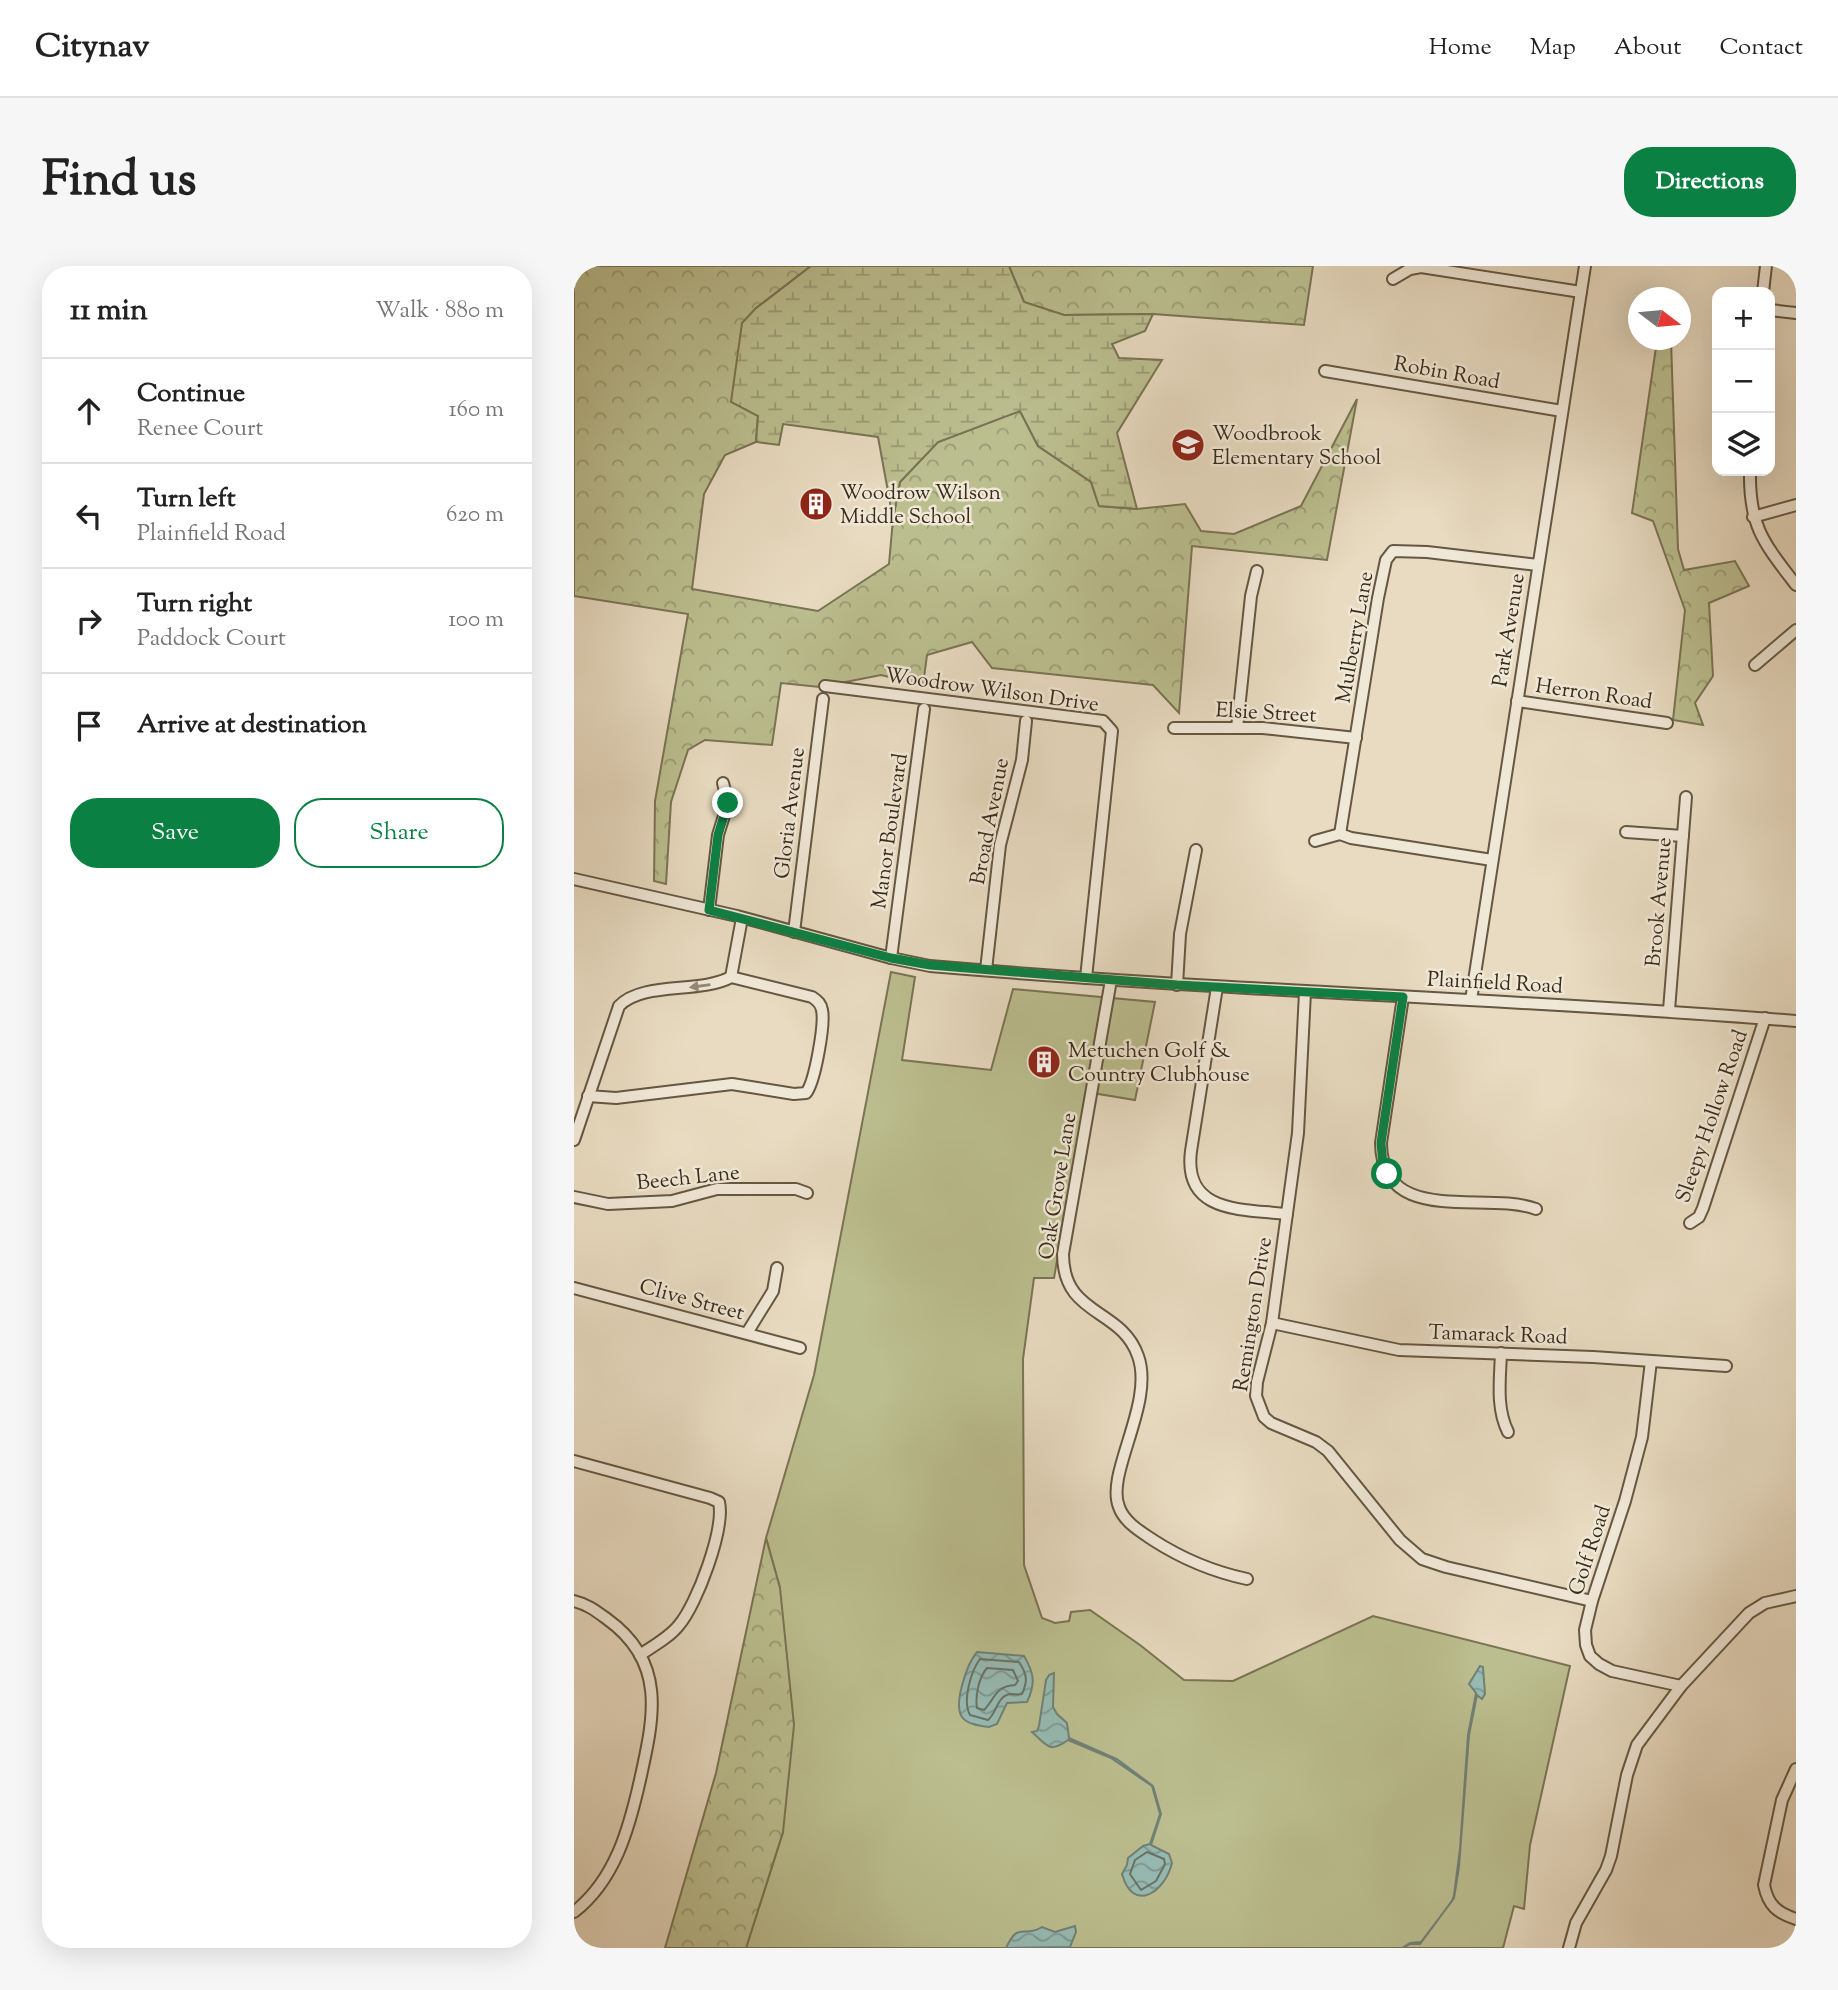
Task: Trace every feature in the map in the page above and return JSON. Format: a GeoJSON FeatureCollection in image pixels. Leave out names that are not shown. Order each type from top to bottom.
{"type":"FeatureCollection","features":[{"type":"Feature","properties":{"kind":"street","name":"Park Avenue"},"geometry":{"type":"LineString","coordinates":[[1471,1000],[1585,266]]}},
{"type":"Feature","properties":{"kind":"street"},"geometry":{"type":"LineString","coordinates":[[1764,287],[1766,266]]}},
{"type":"Feature","properties":{"kind":"street"},"geometry":{"type":"LineString","coordinates":[[1393,279],[1410,269],[1421,267],[1581,292]]}},
{"type":"Feature","properties":{"kind":"street"},"geometry":{"type":"LineString","coordinates":[[1775,311],[1796,313]]}},
{"type":"Feature","properties":{"kind":"street","name":"Robin Road"},"geometry":{"type":"LineString","coordinates":[[1325,371],[1562,411]]}},
{"type":"Feature","properties":{"kind":"street"},"geometry":{"type":"LineString","coordinates":[[1750,476],[1750,506],[1753,517],[1769,550],[1796,584]]}},
{"type":"Feature","properties":{"kind":"street"},"geometry":{"type":"LineString","coordinates":[[1753,517],[1796,505]]}},
{"type":"Feature","properties":{"kind":"street","name":"Mulberry Lane"},"geometry":{"type":"LineString","coordinates":[[1340,834],[1378,598],[1387,560],[1393,551],[1427,552],[1538,565]]}},
{"type":"Feature","properties":{"kind":"street"},"geometry":{"type":"LineString","coordinates":[[1237,728],[1251,596],[1258,571]]}},
{"type":"Feature","properties":{"kind":"street"},"geometry":{"type":"LineString","coordinates":[[1755,665],[1796,630]]}},
{"type":"Feature","properties":{"kind":"street","name":"Woodrow Wilson Drive"},"geometry":{"type":"LineString","coordinates":[[825,686],[1102,721],[1112,731],[1086,978]]}},
{"type":"Feature","properties":{"kind":"street","name":"Gloria Avenue"},"geometry":{"type":"LineString","coordinates":[[794,932],[823,699]]}},
{"type":"Feature","properties":{"kind":"street","name":"Herron Road"},"geometry":{"type":"LineString","coordinates":[[1517,701],[1667,723]]}},
{"type":"Feature","properties":{"kind":"street","name":"Manor Boulevard"},"geometry":{"type":"LineString","coordinates":[[891,958],[924,709]]}},
{"type":"Feature","properties":{"kind":"street","name":"Broad Avenue"},"geometry":{"type":"LineString","coordinates":[[986,971],[1000,845],[1022,760],[1026,721]]}},
{"type":"Feature","properties":{"kind":"street","name":"Elsie Street"},"geometry":{"type":"LineString","coordinates":[[1174,728],[1300,731],[1356,738]]}},
{"type":"Feature","properties":{"kind":"street"},"geometry":{"type":"LineString","coordinates":[[709,910],[718,835],[728,803],[723,783]]}},
{"type":"Feature","properties":{"kind":"street","name":"Brook Avenue"},"geometry":{"type":"LineString","coordinates":[[1669,1010],[1686,797]]}},
{"type":"Feature","properties":{"kind":"street"},"geometry":{"type":"LineString","coordinates":[[1626,832],[1683,836]]}},
{"type":"Feature","properties":{"kind":"street"},"geometry":{"type":"LineString","coordinates":[[1315,841],[1340,834],[1492,860]]}},
{"type":"Feature","properties":{"kind":"street"},"geometry":{"type":"LineString","coordinates":[[1177,985],[1180,934],[1196,849]]}},
{"type":"Feature","properties":{"kind":"street","name":"Plainfield Road"},"geometry":{"type":"LineString","coordinates":[[574,879],[742,918],[891,958],[930,965],[1177,985],[1669,1010],[1796,1021]]}},
{"type":"Feature","properties":{"kind":"street"},"geometry":{"type":"LineString","coordinates":[[731,977],[742,918]]}},
{"type":"Feature","properties":{"kind":"street"},"geometry":{"type":"LineString","coordinates":[[574,1140],[588,1096],[615,1016],[625,1000],[642,994],[711,984],[731,977],[812,997],[819,1003],[822,1011],[821,1029],[814,1079],[806,1093],[794,1094],[732,1084],[616,1097],[588,1096]]}},
{"type":"Feature","properties":{"kind":"street","name":"Oak Grove Lane"},"geometry":{"type":"LineString","coordinates":[[1111,980],[1063,1254],[1063,1269],[1070,1289],[1129,1338],[1142,1368],[1140,1398],[1116,1487],[1119,1509],[1133,1525],[1165,1547],[1229,1576],[1247,1579]]}},
{"type":"Feature","properties":{"kind":"street"},"geometry":{"type":"LineString","coordinates":[[1217,987],[1189,1172],[1198,1189],[1216,1204],[1287,1214]]}},
{"type":"Feature","properties":{"kind":"street","name":"Remington Drive"},"geometry":{"type":"LineString","coordinates":[[1305,992],[1298,1133],[1272,1323],[1257,1382],[1258,1407],[1271,1423],[1316,1442],[1328,1451],[1410,1551],[1433,1564],[1592,1601]]}},
{"type":"Feature","properties":{"kind":"street"},"geometry":{"type":"LineString","coordinates":[[1403,997],[1381,1143],[1383,1165],[1387,1174],[1400,1188],[1421,1199],[1519,1203],[1536,1209]]}},
{"type":"Feature","properties":{"kind":"street","name":"Sleepy Hollow Road"},"geometry":{"type":"LineString","coordinates":[[1690,1223],[1699,1216],[1703,1208],[1765,1018]]}},
{"type":"Feature","properties":{"kind":"street","name":"Beech Lane"},"geometry":{"type":"LineString","coordinates":[[574,1197],[608,1204],[672,1200],[717,1189],[796,1189],[807,1193]]}},
{"type":"Feature","properties":{"kind":"street"},"geometry":{"type":"LineString","coordinates":[[747,1333],[773,1291],[777,1268]]}},
{"type":"Feature","properties":{"kind":"street","name":"Clive Street"},"geometry":{"type":"LineString","coordinates":[[574,1288],[800,1348]]}},
{"type":"Feature","properties":{"kind":"street","name":"Tamarack Road"},"geometry":{"type":"LineString","coordinates":[[1272,1323],[1399,1350],[1726,1366]]}},
{"type":"Feature","properties":{"kind":"street"},"geometry":{"type":"LineString","coordinates":[[1501,1353],[1500,1408],[1508,1432]]}},
{"type":"Feature","properties":{"kind":"street","name":"Golf Road"},"geometry":{"type":"LineString","coordinates":[[1651,1361],[1648,1401],[1636,1463],[1592,1601],[1586,1645],[1590,1656],[1612,1671],[1681,1686]]}},
{"type":"Feature","properties":{"kind":"street"},"geometry":{"type":"LineString","coordinates":[[574,1461],[719,1502],[721,1510],[700,1588],[691,1609],[678,1627],[640,1655]]}},
{"type":"Feature","properties":{"kind":"street"},"geometry":{"type":"LineString","coordinates":[[1569,1948],[1576,1923],[1611,1856],[1633,1752],[1681,1686],[1749,1613],[1765,1603],[1796,1596]]}},
{"type":"Feature","properties":{"kind":"street"},"geometry":{"type":"LineString","coordinates":[[574,1601],[585,1603],[625,1632],[640,1655],[649,1676],[652,1715],[631,1820],[609,1870],[582,1906],[574,1912]]}},
{"type":"Feature","properties":{"kind":"street"},"geometry":{"type":"LineString","coordinates":[[1796,1769],[1782,1800],[1764,1885],[1766,1895],[1776,1911],[1796,1919]]}},
{"type":"Feature","properties":{"kind":"green space"},"geometry":{"type":"Polygon","coordinates":[[[574,266],[811,266],[755,309],[758,416],[756,442],[725,455],[704,494],[692,589],[818,611],[889,564],[900,482],[938,442],[1020,411],[1038,446],[1091,482],[1099,506],[1137,509],[1185,504],[1201,531],[1234,534],[1301,506],[1357,399],[1327,560],[1192,546],[1179,713],[1153,685],[992,668],[972,642],[927,655],[923,685],[881,675],[820,687],[781,683],[772,745],[705,740],[688,750],[671,802],[666,884],[654,881],[655,801],[688,614],[574,596],[574,266]]]}},
{"type":"Feature","properties":{"kind":"green space"},"geometry":{"type":"Polygon","coordinates":[[[811,266],[1009,266],[1024,302],[1064,315],[1153,314],[1145,331],[1112,344],[1119,358],[1162,360],[1117,433],[1137,509],[1099,506],[1091,482],[1038,446],[1020,411],[938,442],[900,482],[893,519],[878,437],[783,424],[779,445],[756,442],[758,416],[731,402],[742,323],[755,309],[811,266]]]}},
{"type":"Feature","properties":{"kind":"green space"},"geometry":{"type":"Polygon","coordinates":[[[1009,266],[1313,266],[1304,325],[1153,314],[1064,315],[1024,302],[1009,266]]]}},
{"type":"Feature","properties":{"kind":"green space"},"geometry":{"type":"Polygon","coordinates":[[[1656,350],[1671,350],[1678,549],[1684,570],[1735,561],[1749,586],[1709,603],[1713,676],[1695,703],[1703,725],[1673,720],[1685,610],[1653,521],[1632,513],[1656,350]]]}},
{"type":"Feature","properties":{"kind":"green space"},"geometry":{"type":"Polygon","coordinates":[[[891,972],[915,977],[902,1060],[991,1070],[1013,989],[1155,1002],[1135,1100],[1086,1092],[1054,1278],[1034,1278],[1023,1359],[1024,1565],[1042,1618],[1055,1623],[1069,1621],[1071,1612],[1090,1610],[1184,1680],[1233,1681],[1373,1616],[1570,1666],[1530,1845],[1524,1909],[1514,1906],[1503,1948],[746,1948],[783,1832],[780,1588],[766,1538],[814,1375],[891,972]]]}},
{"type":"Feature","properties":{"kind":"green space"},"geometry":{"type":"Polygon","coordinates":[[[766,1538],[780,1588],[794,1725],[783,1832],[746,1948],[665,1948],[716,1773],[766,1538]]]}},
{"type":"Feature","properties":{"kind":"water"},"geometry":{"type":"Polygon","coordinates":[[[977,1652],[1024,1656],[1033,1678],[1027,1702],[1007,1703],[997,1724],[989,1727],[968,1722],[960,1711],[962,1684],[977,1652]]]}},
{"type":"Feature","properties":{"kind":"water"},"geometry":{"type":"Polygon","coordinates":[[[1480,1666],[1483,1667],[1485,1694],[1482,1699],[1477,1695],[1469,1735],[1459,1867],[1454,1898],[1452,1900],[1460,1849],[1468,1735],[1476,1693],[1469,1684],[1480,1666]]]}},
{"type":"Feature","properties":{"kind":"water"},"geometry":{"type":"Polygon","coordinates":[[[1054,1673],[1053,1707],[1067,1723],[1069,1738],[1117,1759],[1153,1786],[1161,1814],[1151,1845],[1169,1854],[1172,1863],[1163,1883],[1149,1894],[1141,1896],[1133,1893],[1122,1874],[1128,1858],[1150,1844],[1160,1814],[1152,1786],[1111,1758],[1068,1740],[1052,1747],[1032,1732],[1037,1731],[1039,1726],[1046,1680],[1054,1673]]]}},
{"type":"Feature","properties":{"kind":"water"},"geometry":{"type":"Polygon","coordinates":[[[1075,1926],[1076,1932],[1070,1947],[1006,1948],[1018,1932],[1042,1927],[1055,1932],[1075,1926]]]}},
{"type":"Feature","properties":{"kind":"place","name":"Woodbrook Elementary School"},"geometry":{"type":"Point","coordinates":[1188,445]}},
{"type":"Feature","properties":{"kind":"place","name":"Woodrow Wilson Middle School"},"geometry":{"type":"Point","coordinates":[816,504]}},
{"type":"Feature","properties":{"kind":"place","name":"Metuchen Golf & Country Clubhouse"},"geometry":{"type":"Point","coordinates":[1044,1062]}},
{"type":"Feature","properties":{"kind":"route"},"geometry":{"type":"LineString","coordinates":[[728,803],[718,835],[709,910],[902,961],[930,965],[1177,985],[1403,997],[1381,1143],[1383,1165],[1387,1174]]}}]}
